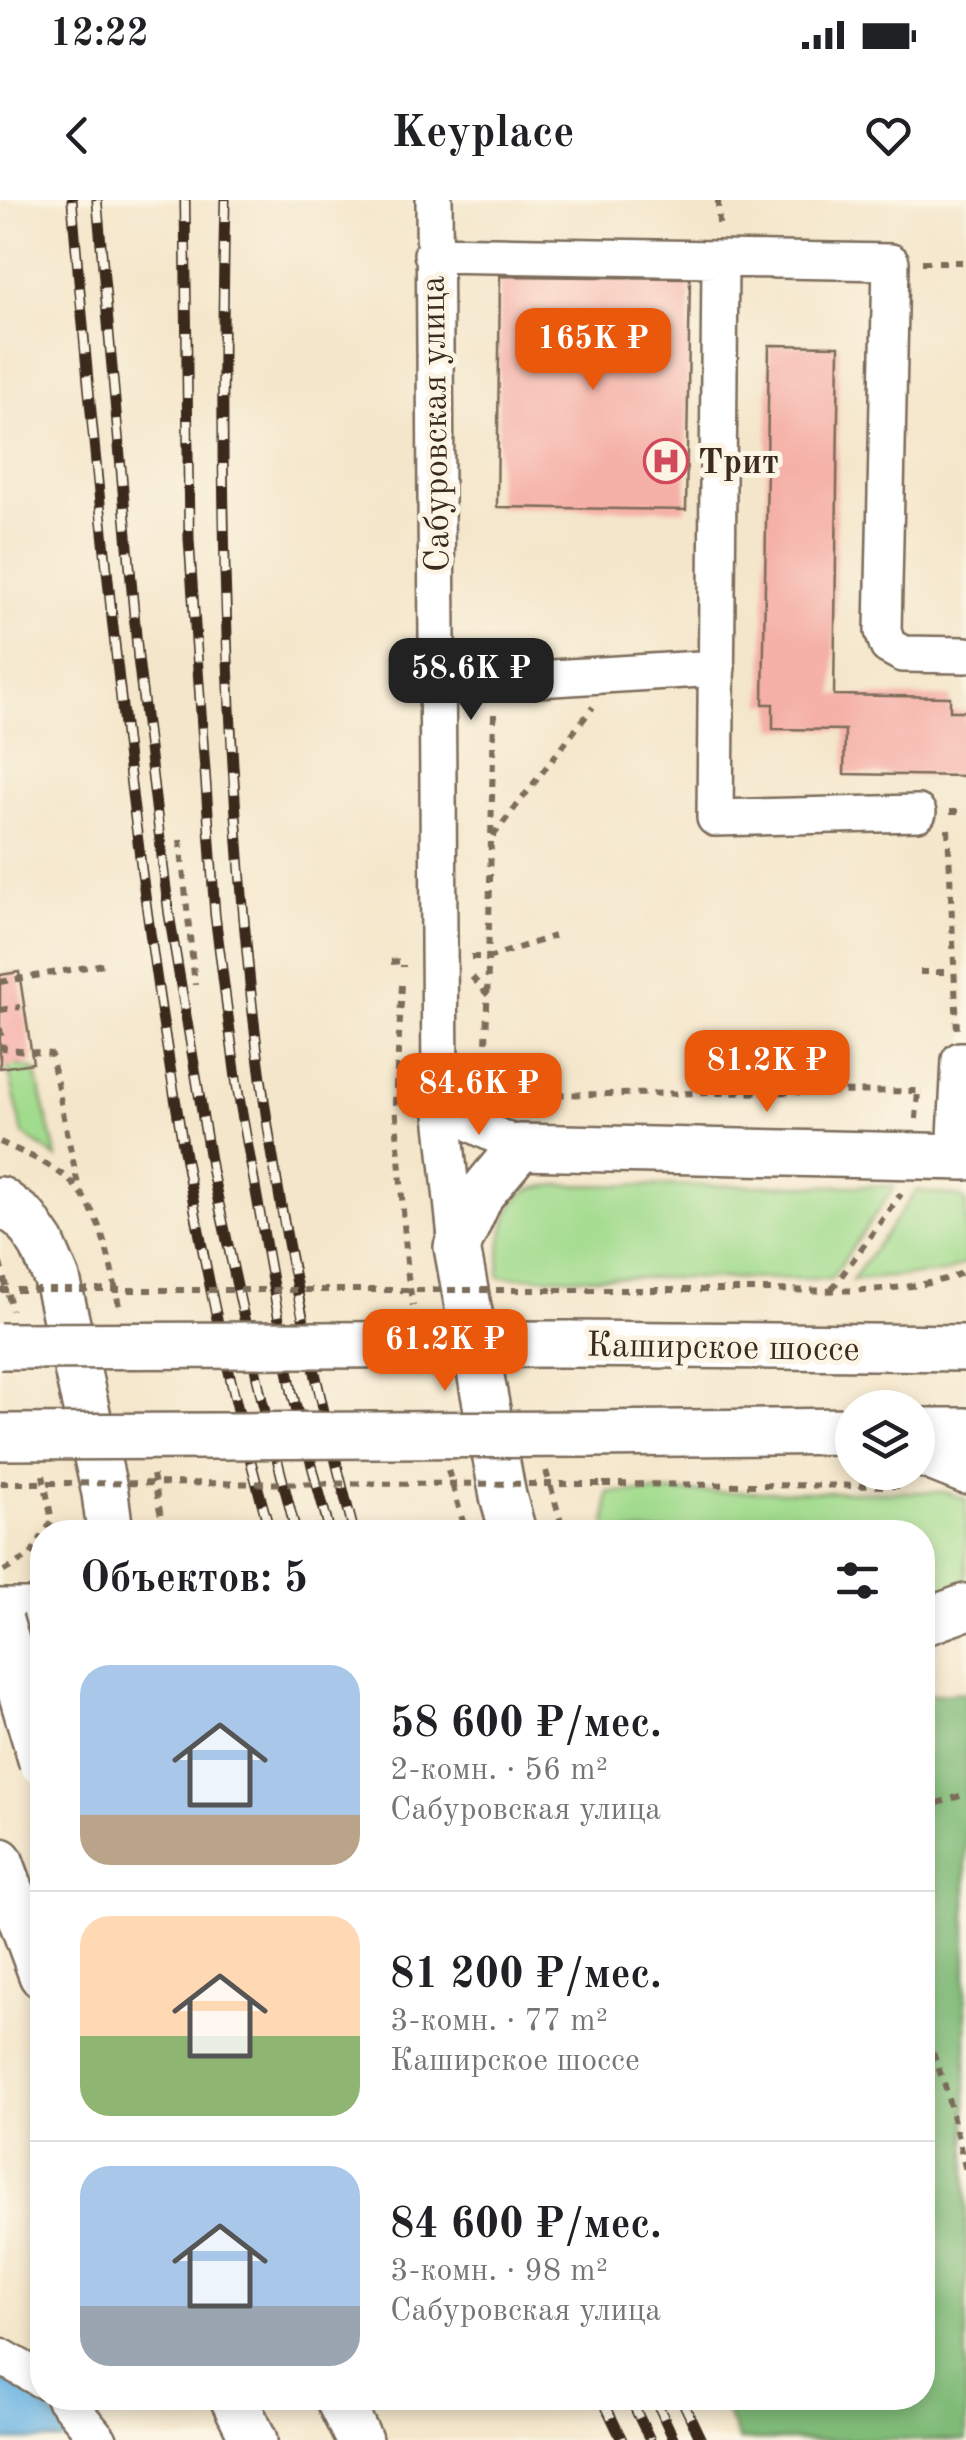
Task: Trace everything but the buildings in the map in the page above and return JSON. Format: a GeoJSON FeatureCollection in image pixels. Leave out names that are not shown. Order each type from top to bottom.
{"type":"FeatureCollection","features":[{"type":"Feature","properties":{"kind":"main road"},"geometry":{"type":"LineString","coordinates":[[510,1520],[457,1247],[481,1194],[520,1147],[962,1160]]}},
{"type":"Feature","properties":{"kind":"main road"},"geometry":{"type":"LineString","coordinates":[[0,1200],[25,1219],[42,1244],[57,1279],[108,1513]]}},
{"type":"Feature","properties":{"kind":"main road"},"geometry":{"type":"LineString","coordinates":[[882,1348],[966,1316]]}},
{"type":"Feature","properties":{"kind":"main road","name":"Каширское шоссе"},"geometry":{"type":"LineString","coordinates":[[0,1346],[568,1344],[966,1348]]}},
{"type":"Feature","properties":{"kind":"main road"},"geometry":{"type":"LineString","coordinates":[[0,1438],[835,1431]]}},
{"type":"Feature","properties":{"kind":"main road"},"geometry":{"type":"LineString","coordinates":[[935,1431],[966,1431]]}},
{"type":"Feature","properties":{"kind":"main road"},"geometry":{"type":"LineString","coordinates":[[935,1469],[966,1470]]}},
{"type":"Feature","properties":{"kind":"main road"},"geometry":{"type":"LineString","coordinates":[[935,1618],[966,1606]]}},
{"type":"Feature","properties":{"kind":"main road"},"geometry":{"type":"LineString","coordinates":[[0,1612],[30,1612]]}},
{"type":"Feature","properties":{"kind":"main road"},"geometry":{"type":"LineString","coordinates":[[0,1622],[30,1722]]}},
{"type":"Feature","properties":{"kind":"main road"},"geometry":{"type":"LineString","coordinates":[[935,1632],[966,1634]]}},
{"type":"Feature","properties":{"kind":"main road"},"geometry":{"type":"LineString","coordinates":[[0,1861],[30,1942]]}},
{"type":"Feature","properties":{"kind":"main road"},"geometry":{"type":"LineString","coordinates":[[239,2410],[254,2440]]}},
{"type":"Feature","properties":{"kind":"main road"},"geometry":{"type":"LineString","coordinates":[[345,2410],[363,2440]]}},
{"type":"Feature","properties":{"kind":"main road"},"geometry":{"type":"LineString","coordinates":[[355,2410],[363,2440]]}},
{"type":"Feature","properties":{"kind":"street","name":"Сабуровская улица"},"geometry":{"type":"LineString","coordinates":[[434,200],[440,1086],[457,1247]]}},
{"type":"Feature","properties":{"kind":"street"},"geometry":{"type":"LineString","coordinates":[[432,254],[891,262],[883,631],[888,646],[904,654],[966,656]]}},
{"type":"Feature","properties":{"kind":"street"},"geometry":{"type":"LineString","coordinates":[[720,262],[715,818],[933,813]]}},
{"type":"Feature","properties":{"kind":"street"},"geometry":{"type":"LineString","coordinates":[[438,685],[717,668]]}},
{"type":"Feature","properties":{"kind":"street"},"geometry":{"type":"LineString","coordinates":[[962,1160],[963,1060]]}},
{"type":"Feature","properties":{"kind":"street"},"geometry":{"type":"LineString","coordinates":[[440,1086],[476,1126],[520,1147]]}},
{"type":"Feature","properties":{"kind":"street"},"geometry":{"type":"LineString","coordinates":[[0,2356],[30,2373]]}},
{"type":"Feature","properties":{"kind":"street"},"geometry":{"type":"LineString","coordinates":[[74,2410],[100,2440]]}},
{"type":"Feature","properties":{"kind":"path"},"geometry":{"type":"LineString","coordinates":[[493,837],[618,674]]}},
{"type":"Feature","properties":{"kind":"path"},"geometry":{"type":"LineString","coordinates":[[494,681],[491,957],[486,1048],[500,1084],[514,1095],[918,1091]]}},
{"type":"Feature","properties":{"kind":"path"},"geometry":{"type":"LineString","coordinates":[[933,813],[963,1060]]}},
{"type":"Feature","properties":{"kind":"path"},"geometry":{"type":"LineString","coordinates":[[180,840],[195,985]]}},
{"type":"Feature","properties":{"kind":"path"},"geometry":{"type":"LineString","coordinates":[[454,958],[491,957],[554,936]]}},
{"type":"Feature","properties":{"kind":"path"},"geometry":{"type":"LineString","coordinates":[[391,962],[403,960],[395,1104],[408,1278]]}},
{"type":"Feature","properties":{"kind":"path"},"geometry":{"type":"LineString","coordinates":[[0,982],[110,963]]}},
{"type":"Feature","properties":{"kind":"path"},"geometry":{"type":"LineString","coordinates":[[920,972],[952,972]]}},
{"type":"Feature","properties":{"kind":"path"},"geometry":{"type":"LineString","coordinates":[[0,1010],[20,1007]]}},
{"type":"Feature","properties":{"kind":"path"},"geometry":{"type":"LineString","coordinates":[[0,1028],[3,1048],[51,1054],[79,1191],[103,1237],[113,1278]]}},
{"type":"Feature","properties":{"kind":"path"},"geometry":{"type":"LineString","coordinates":[[0,1142],[56,1172],[79,1191]]}},
{"type":"Feature","properties":{"kind":"path"},"geometry":{"type":"LineString","coordinates":[[831,1290],[908,1185]]}},
{"type":"Feature","properties":{"kind":"path"},"geometry":{"type":"LineString","coordinates":[[0,1290],[831,1290],[906,1286],[953,1277],[966,1270]]}},
{"type":"Feature","properties":{"kind":"path"},"geometry":{"type":"LineString","coordinates":[[0,1484],[603,1484],[835,1473]]}},
{"type":"Feature","properties":{"kind":"path"},"geometry":{"type":"LineString","coordinates":[[454,1496],[462,1520]]}},
{"type":"Feature","properties":{"kind":"path"},"geometry":{"type":"LineString","coordinates":[[554,1497],[561,1520]]}},
{"type":"Feature","properties":{"kind":"path"},"geometry":{"type":"LineString","coordinates":[[0,1573],[30,1557]]}},
{"type":"Feature","properties":{"kind":"path"},"geometry":{"type":"LineString","coordinates":[[935,1804],[966,1794]]}},
{"type":"Feature","properties":{"kind":"path"},"geometry":{"type":"LineString","coordinates":[[935,2059],[966,2171]]}},
{"type":"Feature","properties":{"kind":"green space"},"geometry":{"type":"Polygon","coordinates":[[[7,1063],[35,1070],[57,1158],[23,1134],[7,1063]]]}},
{"type":"Feature","properties":{"kind":"green space"},"geometry":{"type":"Polygon","coordinates":[[[562,1185],[895,1186],[831,1279],[499,1277],[504,1228],[514,1204],[530,1190],[562,1185]]]}},
{"type":"Feature","properties":{"kind":"green space"},"geometry":{"type":"Polygon","coordinates":[[[917,1190],[960,1197],[966,1202],[966,1263],[945,1273],[852,1280],[917,1190]]]}},
{"type":"Feature","properties":{"kind":"green space"},"geometry":{"type":"Polygon","coordinates":[[[608,1492],[945,1492],[966,1499],[966,1586],[935,1595],[935,1520],[607,1520],[608,1492]]]}},
{"type":"Feature","properties":{"kind":"green space"},"geometry":{"type":"Polygon","coordinates":[[[966,1692],[966,2440],[739,2440],[725,2410],[935,2410],[935,1694],[966,1692]]]}},
{"type":"Feature","properties":{"kind":"water"},"geometry":{"type":"Polygon","coordinates":[[[0,2377],[30,2394],[30,2410],[48,2410],[77,2440],[0,2440],[0,2377]]]}},
{"type":"Feature","properties":{"kind":"railway"},"geometry":{"type":"LineString","coordinates":[[72,200],[118,675],[166,1042],[221,1337],[267,1520]]}},
{"type":"Feature","properties":{"kind":"railway"},"geometry":{"type":"LineString","coordinates":[[97,200],[138,658],[169,914],[212,1172],[293,1520]]}},
{"type":"Feature","properties":{"kind":"railway"},"geometry":{"type":"LineString","coordinates":[[185,200],[189,539],[215,915],[237,1086],[292,1392],[327,1520]]}},
{"type":"Feature","properties":{"kind":"railway"},"geometry":{"type":"LineString","coordinates":[[225,200],[225,593],[234,789],[250,984],[278,1191],[320,1397],[351,1520]]}},
{"type":"Feature","properties":{"kind":"railway"},"geometry":{"type":"LineString","coordinates":[[608,2410],[622,2440]]}},
{"type":"Feature","properties":{"kind":"railway"},"geometry":{"type":"LineString","coordinates":[[636,2410],[650,2440]]}},
{"type":"Feature","properties":{"kind":"railway"},"geometry":{"type":"LineString","coordinates":[[660,2410],[674,2440]]}},
{"type":"Feature","properties":{"kind":"railway"},"geometry":{"type":"LineString","coordinates":[[687,2410],[701,2440]]}},
{"type":"Feature","properties":{"kind":"place","name":"Трит"},"geometry":{"type":"Point","coordinates":[666,461]}}]}
